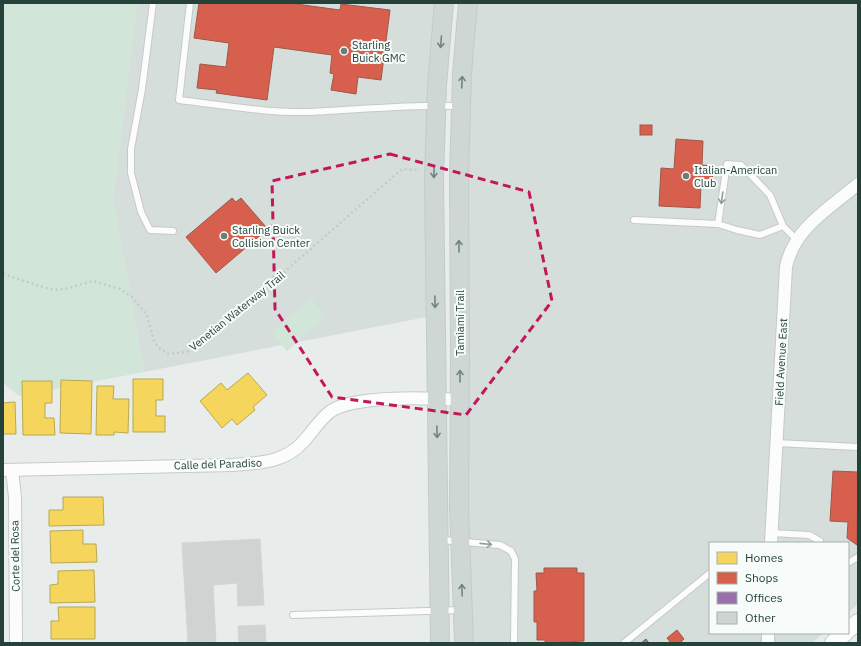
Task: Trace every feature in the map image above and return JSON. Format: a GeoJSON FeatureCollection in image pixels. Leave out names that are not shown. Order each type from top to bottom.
{"type":"FeatureCollection","features":[{"type":"Feature","properties":{"kind":"main road"},"geometry":{"type":"LineString","coordinates":[[440,643],[434,179],[436,105],[444,3]]}},
{"type":"Feature","properties":{"kind":"main road","name":"Tamiami Trail"},"geometry":{"type":"LineString","coordinates":[[464,643],[460,541],[459,177],[461,106],[468,3]]}},
{"type":"Feature","properties":{"kind":"street","name":"Field Avenue East"},"geometry":{"type":"LineString","coordinates":[[771,538],[786,267],[789,254],[796,239],[804,229],[858,184]]}},
{"type":"Feature","properties":{"kind":"street","name":"Calle del Paradiso"},"geometry":{"type":"LineString","coordinates":[[8,470],[232,465],[269,462],[291,452],[304,441],[319,422],[331,411],[346,404],[360,401],[437,399],[460,400]]}},
{"type":"Feature","properties":{"kind":"street","name":"Corte del Rosa"},"geometry":{"type":"LineString","coordinates":[[8,470],[15,497],[16,643]]}},
{"type":"Feature","properties":{"kind":"street"},"geometry":{"type":"LineString","coordinates":[[849,629],[858,622]]}},
{"type":"Feature","properties":{"kind":"street"},"geometry":{"type":"LineString","coordinates":[[833,643],[844,634]]}},
{"type":"Feature","properties":{"kind":"lane"},"geometry":{"type":"LineString","coordinates":[[153,3],[142,89],[130,149],[131,173],[141,212],[150,230],[173,231]]}},
{"type":"Feature","properties":{"kind":"lane"},"geometry":{"type":"LineString","coordinates":[[190,3],[179,100],[245,108],[308,112],[436,105],[461,106]]}},
{"type":"Feature","properties":{"kind":"lane"},"geometry":{"type":"LineString","coordinates":[[718,224],[727,164],[741,165],[770,195],[783,226],[796,239]]}},
{"type":"Feature","properties":{"kind":"lane"},"geometry":{"type":"LineString","coordinates":[[634,220],[718,224],[760,235],[783,226]]}},
{"type":"Feature","properties":{"kind":"lane"},"geometry":{"type":"LineString","coordinates":[[776,443],[858,447]]}},
{"type":"Feature","properties":{"kind":"lane"},"geometry":{"type":"LineString","coordinates":[[771,538],[809,535],[820,542]]}},
{"type":"Feature","properties":{"kind":"lane"},"geometry":{"type":"LineString","coordinates":[[439,540],[500,545],[511,551],[515,559],[514,643]]}},
{"type":"Feature","properties":{"kind":"lane"},"geometry":{"type":"LineString","coordinates":[[849,563],[858,557]]}},
{"type":"Feature","properties":{"kind":"lane"},"geometry":{"type":"LineString","coordinates":[[624,643],[709,574]]}},
{"type":"Feature","properties":{"kind":"lane"},"geometry":{"type":"LineString","coordinates":[[293,616],[463,610]]}},
{"type":"Feature","properties":{"kind":"path","name":"Venetian Waterway Trail"},"geometry":{"type":"LineString","coordinates":[[3,274],[46,288],[58,290],[93,280],[120,289],[132,297],[147,315],[154,341],[158,347],[168,354],[187,352],[283,273],[402,169]]}},
{"type":"Feature","properties":{"kind":"highlighted area"},"geometry":{"type":"Polygon","coordinates":[[[390,154],[529,192],[552,301],[466,415],[332,397],[275,309],[272,181],[390,154]]]}},
{"type":"Feature","properties":{"kind":"shaded area"},"geometry":{"type":"Polygon","coordinates":[[[137,3],[436,3],[427,317],[144,372],[113,199],[137,3]]]}},
{"type":"Feature","properties":{"kind":"shaded area"},"geometry":{"type":"Polygon","coordinates":[[[476,3],[858,3],[858,604],[849,612],[849,542],[709,542],[709,634],[823,634],[812,643],[472,643],[467,507],[467,177],[470,72],[476,3]]]}},
{"type":"Feature","properties":{"kind":"green space"},"geometry":{"type":"Polygon","coordinates":[[[3,3],[137,3],[113,199],[144,372],[19,396],[3,383],[3,3]]]}},
{"type":"Feature","properties":{"kind":"green space"},"geometry":{"type":"Polygon","coordinates":[[[311,298],[326,317],[287,351],[271,332],[311,298]]]}},
{"type":"Feature","properties":{"kind":"building: Homes"},"geometry":{"type":"Polygon","coordinates":[[[248,373],[267,395],[253,407],[255,410],[237,425],[232,419],[222,428],[200,401],[221,383],[227,390],[248,373]]]}},
{"type":"Feature","properties":{"kind":"building: Homes"},"geometry":{"type":"Polygon","coordinates":[[[133,379],[163,379],[163,400],[156,400],[156,416],[165,416],[165,432],[133,432],[133,379]]]}},
{"type":"Feature","properties":{"kind":"building: Homes"},"geometry":{"type":"Polygon","coordinates":[[[61,380],[92,381],[91,434],[60,433],[61,380]]]}},
{"type":"Feature","properties":{"kind":"building: Homes"},"geometry":{"type":"Polygon","coordinates":[[[22,381],[52,381],[52,403],[45,403],[45,418],[54,418],[55,435],[23,435],[22,381]]]}},
{"type":"Feature","properties":{"kind":"building: Homes"},"geometry":{"type":"Polygon","coordinates":[[[97,386],[114,386],[113,399],[129,399],[128,433],[114,432],[114,435],[96,435],[97,386]]]}},
{"type":"Feature","properties":{"kind":"building: Homes"},"geometry":{"type":"Polygon","coordinates":[[[15,402],[16,434],[3,434],[3,403],[15,402]]]}},
{"type":"Feature","properties":{"kind":"building: Homes"},"geometry":{"type":"Polygon","coordinates":[[[63,497],[103,497],[104,525],[49,526],[49,510],[63,510],[63,497]]]}},
{"type":"Feature","properties":{"kind":"building: Homes"},"geometry":{"type":"Polygon","coordinates":[[[83,530],[83,544],[96,544],[97,562],[51,563],[50,531],[83,530]]]}},
{"type":"Feature","properties":{"kind":"building: Homes"},"geometry":{"type":"Polygon","coordinates":[[[94,570],[95,602],[50,603],[50,585],[58,584],[58,571],[94,570]]]}},
{"type":"Feature","properties":{"kind":"building: Homes"},"geometry":{"type":"Polygon","coordinates":[[[58,607],[95,607],[95,639],[51,639],[51,621],[59,621],[58,607]]]}},
{"type":"Feature","properties":{"kind":"building: Shops","name":"Starling Buick GMC"},"geometry":{"type":"Polygon","coordinates":[[[199,3],[289,3],[340,10],[341,4],[390,10],[381,80],[358,77],[356,94],[331,90],[334,74],[330,73],[332,55],[274,47],[267,100],[216,93],[217,90],[197,88],[200,64],[226,67],[229,43],[194,38],[199,3]]]}},
{"type":"Feature","properties":{"kind":"building: Shops"},"geometry":{"type":"Polygon","coordinates":[[[640,125],[652,125],[652,135],[640,135],[640,125]]]}},
{"type":"Feature","properties":{"kind":"building: Shops","name":"Italian-American Club"},"geometry":{"type":"Polygon","coordinates":[[[676,139],[703,141],[702,165],[713,166],[712,184],[701,184],[700,208],[659,206],[661,168],[674,169],[676,139]]]}},
{"type":"Feature","properties":{"kind":"building: Shops","name":"Starling Buick Collision Center"},"geometry":{"type":"Polygon","coordinates":[[[232,198],[236,202],[241,198],[266,227],[260,231],[262,234],[216,273],[186,237],[232,198]]]}},
{"type":"Feature","properties":{"kind":"building: Shops"},"geometry":{"type":"Polygon","coordinates":[[[833,471],[858,472],[857,545],[847,538],[848,522],[830,521],[833,471]]]}},
{"type":"Feature","properties":{"kind":"building: Shops"},"geometry":{"type":"Polygon","coordinates":[[[544,568],[577,568],[577,573],[584,573],[584,641],[545,643],[545,640],[537,640],[537,622],[534,622],[534,591],[537,591],[536,573],[544,573],[544,568]]]}},
{"type":"Feature","properties":{"kind":"building: Shops"},"geometry":{"type":"Polygon","coordinates":[[[677,630],[684,639],[680,643],[671,643],[667,638],[677,630]]]}},
{"type":"Feature","properties":{"kind":"building: Offices"},"geometry":{"type":"Polygon","coordinates":[[[646,639],[649,643],[641,643],[646,639]]]}},
{"type":"Feature","properties":{"kind":"building: Other"},"geometry":{"type":"Polygon","coordinates":[[[260,539],[264,605],[238,606],[237,583],[213,585],[216,643],[188,643],[182,543],[260,539]]]}},
{"type":"Feature","properties":{"kind":"building: Other"},"geometry":{"type":"Polygon","coordinates":[[[265,625],[266,643],[239,643],[238,626],[265,625]]]}},
{"type":"Feature","properties":{"kind":"place","name":"Starling Buick GMC"},"geometry":{"type":"Point","coordinates":[344,51]}},
{"type":"Feature","properties":{"kind":"place","name":"Italian-American Club"},"geometry":{"type":"Point","coordinates":[686,176]}},
{"type":"Feature","properties":{"kind":"place","name":"Starling Buick Collision Center"},"geometry":{"type":"Point","coordinates":[224,236]}}]}
